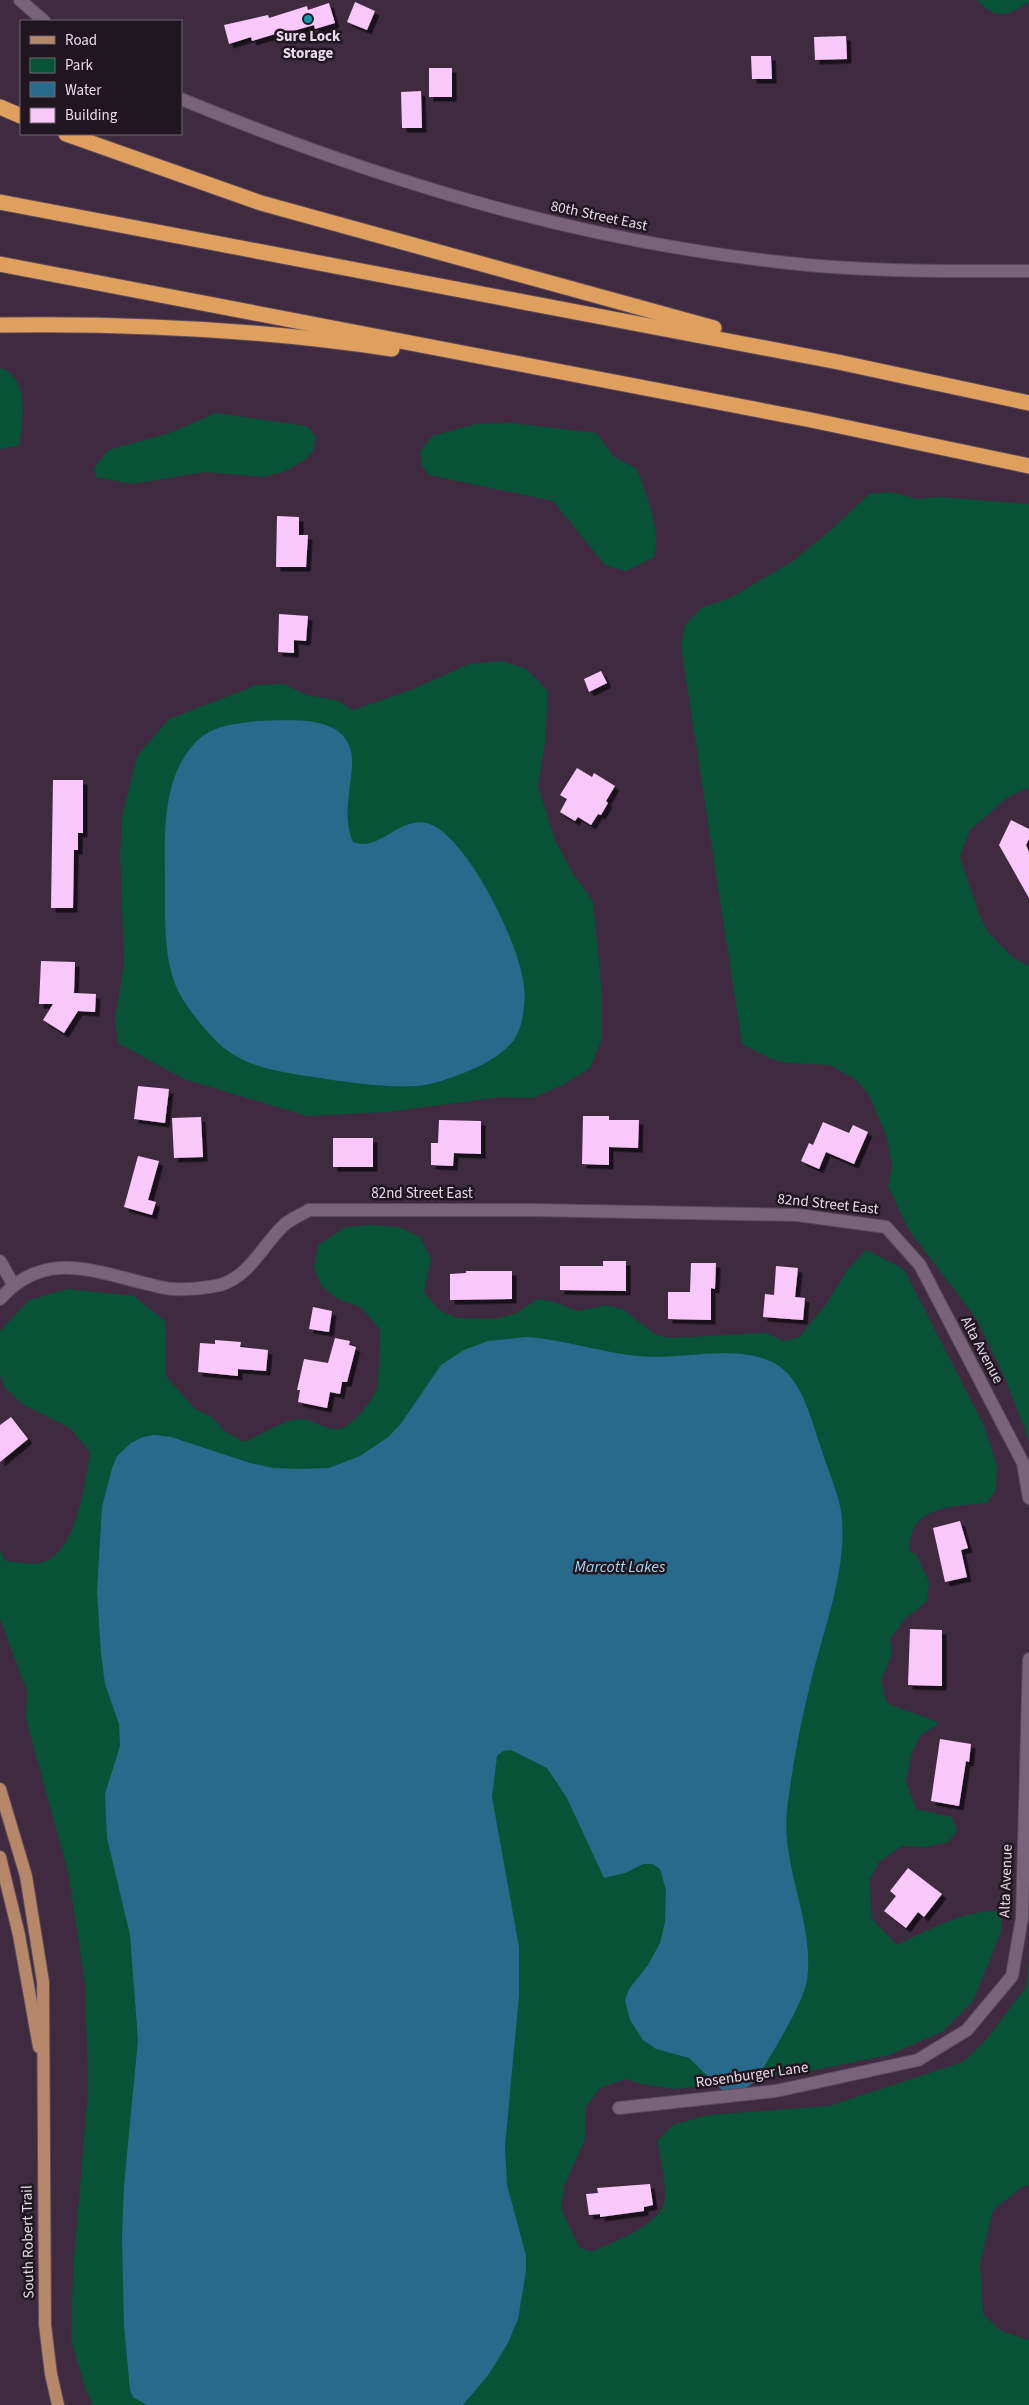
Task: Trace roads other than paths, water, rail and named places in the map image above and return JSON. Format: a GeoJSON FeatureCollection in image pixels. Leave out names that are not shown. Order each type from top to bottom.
{"type":"FeatureCollection","features":[{"type":"Feature","properties":{"kind":"highway"},"geometry":{"type":"LineString","coordinates":[[0,107],[20,116]]}},
{"type":"Feature","properties":{"kind":"highway"},"geometry":{"type":"LineString","coordinates":[[69,135],[261,203],[392,241],[838,362]]}},
{"type":"Feature","properties":{"kind":"highway"},"geometry":{"type":"LineString","coordinates":[[0,202],[838,362],[1029,403]]}},
{"type":"Feature","properties":{"kind":"highway"},"geometry":{"type":"LineString","coordinates":[[0,264],[811,420],[1029,466]]}},
{"type":"Feature","properties":{"kind":"highway"},"geometry":{"type":"LineString","coordinates":[[0,325],[122,325],[303,338],[382,347],[491,363],[811,420]]}},
{"type":"Feature","properties":{"kind":"main road","name":"South Robert Trail"},"geometry":{"type":"LineString","coordinates":[[0,1789],[26,1876],[39,1946],[45,2010],[45,2317],[49,2366],[58,2405]]}},
{"type":"Feature","properties":{"kind":"main road","name":"South Robert Trail"},"geometry":{"type":"LineString","coordinates":[[0,1857],[19,1935],[44,2077]]}},
{"type":"Feature","properties":{"kind":"street"},"geometry":{"type":"LineString","coordinates":[[20,0],[43,20]]}},
{"type":"Feature","properties":{"kind":"street","name":"80th Street East"},"geometry":{"type":"LineString","coordinates":[[182,99],[417,186],[476,204],[595,233],[711,253],[799,264],[905,270],[1029,271]]}},
{"type":"Feature","properties":{"kind":"street","name":"82nd Street East"},"geometry":{"type":"LineString","coordinates":[[0,1299],[13,1284],[33,1273],[53,1268],[78,1268],[173,1290],[199,1289],[222,1284],[243,1274],[284,1225],[309,1210],[533,1210],[789,1214],[886,1227]]}},
{"type":"Feature","properties":{"kind":"street","name":"Alta Avenue"},"geometry":{"type":"LineString","coordinates":[[886,1227],[920,1265],[1023,1463],[1029,1498]]}},
{"type":"Feature","properties":{"kind":"street"},"geometry":{"type":"LineString","coordinates":[[0,1261],[13,1284]]}},
{"type":"Feature","properties":{"kind":"street","name":"Alta Avenue"},"geometry":{"type":"LineString","coordinates":[[918,2060],[967,2030],[1012,1976],[1022,1918],[1029,1659]]}},
{"type":"Feature","properties":{"kind":"street","name":"Rosenburger Lane"},"geometry":{"type":"LineString","coordinates":[[619,2108],[776,2091],[918,2060]]}},
{"type":"Feature","properties":{"kind":"water"},"geometry":{"type":"Polygon","coordinates":[[[297,720],[312,722],[337,730],[346,739],[352,756],[348,824],[353,842],[364,844],[374,842],[405,826],[415,823],[427,823],[439,829],[453,841],[466,858],[480,878],[505,925],[521,969],[525,993],[522,1020],[515,1038],[499,1054],[489,1061],[452,1078],[419,1086],[393,1086],[337,1081],[282,1072],[239,1058],[215,1040],[192,1012],[177,989],[168,958],[165,923],[165,831],[170,793],[184,758],[201,737],[223,726],[257,721],[297,720]]]}},
{"type":"Feature","properties":{"kind":"water","name":"Marcott Lakes"},"geometry":{"type":"Polygon","coordinates":[[[527,1337],[641,1356],[657,1357],[723,1353],[756,1357],[771,1362],[784,1370],[791,1377],[806,1403],[839,1501],[842,1519],[842,1539],[838,1579],[801,1726],[787,1810],[786,1832],[803,1916],[808,1958],[807,1980],[804,1990],[793,2016],[757,2079],[739,2091],[725,2093],[689,2058],[656,2049],[643,2040],[630,2020],[625,2000],[629,1989],[648,1965],[660,1943],[665,1922],[666,1890],[660,1869],[653,1864],[643,1864],[625,1873],[604,1878],[567,1798],[547,1768],[511,1750],[503,1751],[497,1756],[492,1797],[519,1947],[519,1996],[505,2146],[507,2185],[526,2256],[526,2271],[518,2319],[508,2343],[489,2374],[463,2405],[147,2405],[133,2397],[130,2390],[124,2327],[122,2237],[124,2185],[138,2040],[130,1935],[107,1838],[105,1794],[120,1746],[119,1724],[105,1684],[97,1592],[102,1507],[112,1468],[117,1456],[131,1443],[143,1437],[154,1435],[171,1437],[250,1463],[273,1468],[329,1468],[360,1456],[387,1438],[400,1425],[441,1365],[464,1350],[488,1341],[527,1337]]]}},
{"type":"Feature","properties":{"kind":"place","name":"Sure Lock Storage"},"geometry":{"type":"Point","coordinates":[308,19]}}]}
